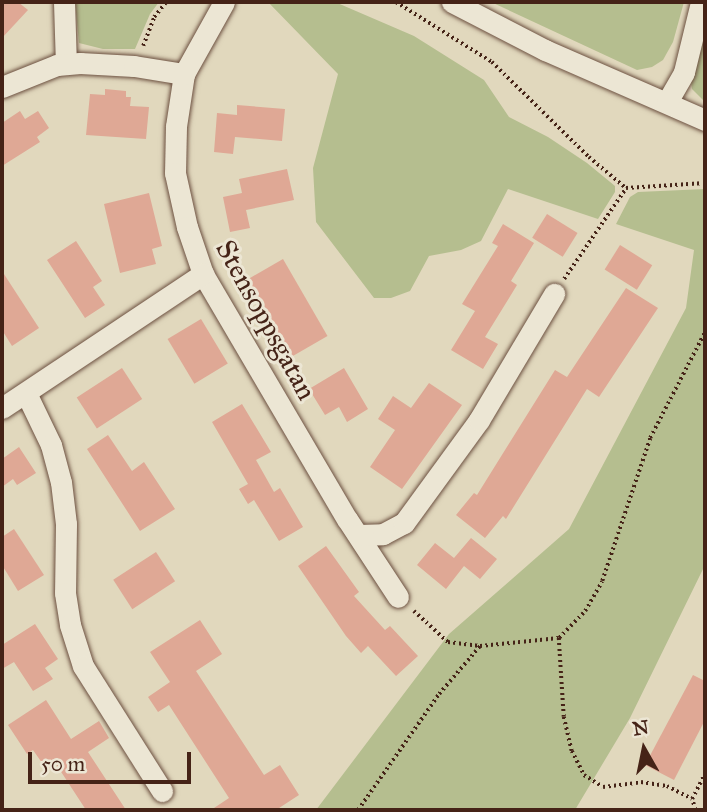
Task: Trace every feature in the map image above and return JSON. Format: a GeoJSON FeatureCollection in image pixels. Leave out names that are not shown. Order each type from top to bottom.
{"type":"FeatureCollection","features":[{"type":"Feature","properties":{"kind":"street"},"geometry":{"type":"LineString","coordinates":[[64,2],[66,64]]}},
{"type":"Feature","properties":{"kind":"street","name":"Stensoppsgatan"},"geometry":{"type":"LineString","coordinates":[[224,2],[184,75],[176,126],[175,173],[187,226],[203,274],[398,597]]}},
{"type":"Feature","properties":{"kind":"street"},"geometry":{"type":"LineString","coordinates":[[452,2],[545,50],[705,120]]}},
{"type":"Feature","properties":{"kind":"street"},"geometry":{"type":"LineString","coordinates":[[667,103],[684,72],[701,2]]}},
{"type":"Feature","properties":{"kind":"street"},"geometry":{"type":"LineString","coordinates":[[2,87],[29,74],[66,64],[134,66],[184,75]]}},
{"type":"Feature","properties":{"kind":"street"},"geometry":{"type":"LineString","coordinates":[[2,408],[203,274]]}},
{"type":"Feature","properties":{"kind":"street"},"geometry":{"type":"LineString","coordinates":[[359,535],[383,534],[404,523],[478,420],[554,294]]}},
{"type":"Feature","properties":{"kind":"street"},"geometry":{"type":"LineString","coordinates":[[26,393],[51,445],[61,482],[66,524],[65,593],[70,625],[83,666],[162,791]]}},
{"type":"Feature","properties":{"kind":"path"},"geometry":{"type":"LineString","coordinates":[[134,66],[154,18],[166,2]]}},
{"type":"Feature","properties":{"kind":"path"},"geometry":{"type":"LineString","coordinates":[[396,2],[492,62],[589,157],[626,188],[705,183]]}},
{"type":"Feature","properties":{"kind":"path"},"geometry":{"type":"LineString","coordinates":[[554,294],[626,188]]}},
{"type":"Feature","properties":{"kind":"path"},"geometry":{"type":"LineString","coordinates":[[398,597],[448,642],[480,646],[559,638],[584,611],[602,581],[650,438],[705,332]]}},
{"type":"Feature","properties":{"kind":"path"},"geometry":{"type":"LineString","coordinates":[[559,638],[564,717],[572,751],[584,775],[603,786],[640,782],[667,786],[692,799]]}},
{"type":"Feature","properties":{"kind":"path"},"geometry":{"type":"LineString","coordinates":[[358,810],[439,694],[480,646]]}},
{"type":"Feature","properties":{"kind":"path"},"geometry":{"type":"LineString","coordinates":[[695,810],[692,799],[705,774]]}},
{"type":"Feature","properties":{"kind":"green space"},"geometry":{"type":"Polygon","coordinates":[[[75,2],[159,2],[150,14],[135,49],[103,49],[79,43],[75,2]]]}},
{"type":"Feature","properties":{"kind":"green space"},"geometry":{"type":"Polygon","coordinates":[[[268,2],[335,2],[414,36],[484,80],[509,117],[548,137],[587,163],[615,186],[615,192],[598,219],[508,189],[481,241],[461,250],[429,256],[410,291],[391,298],[374,298],[316,222],[313,168],[338,74],[268,2]]]}},
{"type":"Feature","properties":{"kind":"green space"},"geometry":{"type":"Polygon","coordinates":[[[491,2],[684,2],[673,42],[663,60],[652,67],[637,70],[491,2]]]}},
{"type":"Feature","properties":{"kind":"green space"},"geometry":{"type":"Polygon","coordinates":[[[705,23],[705,102],[692,89],[690,75],[705,23]]]}},
{"type":"Feature","properties":{"kind":"green space"},"geometry":{"type":"Polygon","coordinates":[[[705,189],[705,565],[630,718],[575,810],[316,810],[449,634],[569,529],[686,308],[694,250],[616,224],[630,197],[638,192],[705,189]]]}},
{"type":"Feature","properties":{"kind":"building"},"geometry":{"type":"Polygon","coordinates":[[[2,2],[18,2],[28,10],[2,38],[2,2]]]}},
{"type":"Feature","properties":{"kind":"building"},"geometry":{"type":"Polygon","coordinates":[[[105,89],[126,91],[126,97],[131,97],[130,106],[149,107],[146,139],[86,135],[90,94],[105,95],[105,89]]]}},
{"type":"Feature","properties":{"kind":"building"},"geometry":{"type":"Polygon","coordinates":[[[237,105],[285,109],[282,141],[235,137],[233,154],[214,152],[217,113],[237,115],[237,105]]]}},
{"type":"Feature","properties":{"kind":"building"},"geometry":{"type":"Polygon","coordinates":[[[20,111],[25,119],[38,111],[49,128],[37,137],[40,142],[2,166],[2,123],[20,111]]]}},
{"type":"Feature","properties":{"kind":"building"},"geometry":{"type":"Polygon","coordinates":[[[287,169],[294,200],[246,210],[250,228],[230,232],[223,197],[242,193],[239,179],[287,169]]]}},
{"type":"Feature","properties":{"kind":"building"},"geometry":{"type":"Polygon","coordinates":[[[149,193],[162,246],[152,249],[156,264],[120,273],[104,204],[149,193]]]}},
{"type":"Feature","properties":{"kind":"building"},"geometry":{"type":"Polygon","coordinates":[[[547,214],[578,233],[563,257],[532,238],[547,214]]]}},
{"type":"Feature","properties":{"kind":"building"},"geometry":{"type":"Polygon","coordinates":[[[503,224],[534,243],[511,281],[517,285],[485,337],[498,344],[483,369],[451,350],[475,311],[462,304],[498,246],[492,243],[503,224]]]}},
{"type":"Feature","properties":{"kind":"building"},"geometry":{"type":"Polygon","coordinates":[[[76,241],[102,281],[93,287],[105,305],[85,318],[47,260],[76,241]]]}},
{"type":"Feature","properties":{"kind":"building"},"geometry":{"type":"Polygon","coordinates":[[[620,245],[652,265],[637,290],[605,270],[620,245]]]}},
{"type":"Feature","properties":{"kind":"building"},"geometry":{"type":"Polygon","coordinates":[[[283,259],[328,336],[291,357],[247,280],[283,259]]]}},
{"type":"Feature","properties":{"kind":"building"},"geometry":{"type":"Polygon","coordinates":[[[2,271],[39,328],[12,346],[2,330],[2,271]]]}},
{"type":"Feature","properties":{"kind":"building"},"geometry":{"type":"Polygon","coordinates":[[[626,288],[658,308],[599,397],[587,389],[506,519],[503,516],[485,538],[456,515],[474,493],[477,495],[555,370],[567,377],[626,288]]]}},
{"type":"Feature","properties":{"kind":"building"},"geometry":{"type":"Polygon","coordinates":[[[201,319],[228,364],[194,384],[168,339],[201,319]]]}},
{"type":"Feature","properties":{"kind":"building"},"geometry":{"type":"Polygon","coordinates":[[[122,368],[142,399],[97,428],[77,397],[122,368]]]}},
{"type":"Feature","properties":{"kind":"building"},"geometry":{"type":"Polygon","coordinates":[[[344,368],[368,409],[347,422],[339,407],[325,415],[309,389],[344,368]]]}},
{"type":"Feature","properties":{"kind":"building"},"geometry":{"type":"Polygon","coordinates":[[[429,383],[462,405],[402,489],[370,467],[395,430],[378,419],[393,396],[411,408],[429,383]]]}},
{"type":"Feature","properties":{"kind":"building"},"geometry":{"type":"Polygon","coordinates":[[[242,404],[271,452],[256,460],[274,492],[280,488],[303,527],[279,541],[254,500],[248,504],[239,489],[248,484],[212,422],[242,404]]]}},
{"type":"Feature","properties":{"kind":"building"},"geometry":{"type":"Polygon","coordinates":[[[108,435],[132,471],[144,462],[175,509],[140,531],[87,449],[108,435]]]}},
{"type":"Feature","properties":{"kind":"building"},"geometry":{"type":"Polygon","coordinates":[[[19,447],[36,473],[17,485],[13,479],[2,487],[2,459],[19,447]]]}},
{"type":"Feature","properties":{"kind":"building"},"geometry":{"type":"Polygon","coordinates":[[[14,529],[44,575],[18,591],[2,565],[2,537],[14,529]]]}},
{"type":"Feature","properties":{"kind":"building"},"geometry":{"type":"Polygon","coordinates":[[[471,538],[497,559],[480,579],[464,566],[446,589],[417,565],[435,543],[454,558],[471,538]]]}},
{"type":"Feature","properties":{"kind":"building"},"geometry":{"type":"Polygon","coordinates":[[[326,546],[359,592],[354,596],[385,630],[390,626],[418,656],[396,676],[368,646],[361,653],[346,636],[298,566],[326,546]]]}},
{"type":"Feature","properties":{"kind":"building"},"geometry":{"type":"Polygon","coordinates":[[[156,552],[175,581],[132,609],[113,580],[156,552]]]}},
{"type":"Feature","properties":{"kind":"building"},"geometry":{"type":"Polygon","coordinates":[[[200,620],[222,654],[196,671],[264,775],[280,765],[299,795],[276,810],[211,810],[229,798],[169,705],[158,712],[148,697],[170,682],[150,652],[200,620]]]}},
{"type":"Feature","properties":{"kind":"building"},"geometry":{"type":"Polygon","coordinates":[[[35,624],[58,659],[45,668],[53,679],[33,691],[14,662],[2,669],[2,645],[35,624]]]}},
{"type":"Feature","properties":{"kind":"building"},"geometry":{"type":"Polygon","coordinates":[[[693,675],[705,681],[705,720],[674,780],[645,765],[693,675]]]}},
{"type":"Feature","properties":{"kind":"building"},"geometry":{"type":"Polygon","coordinates":[[[46,700],[71,739],[99,721],[109,738],[88,752],[126,810],[86,810],[56,764],[47,770],[33,750],[27,754],[8,725],[46,700]]]}}]}
